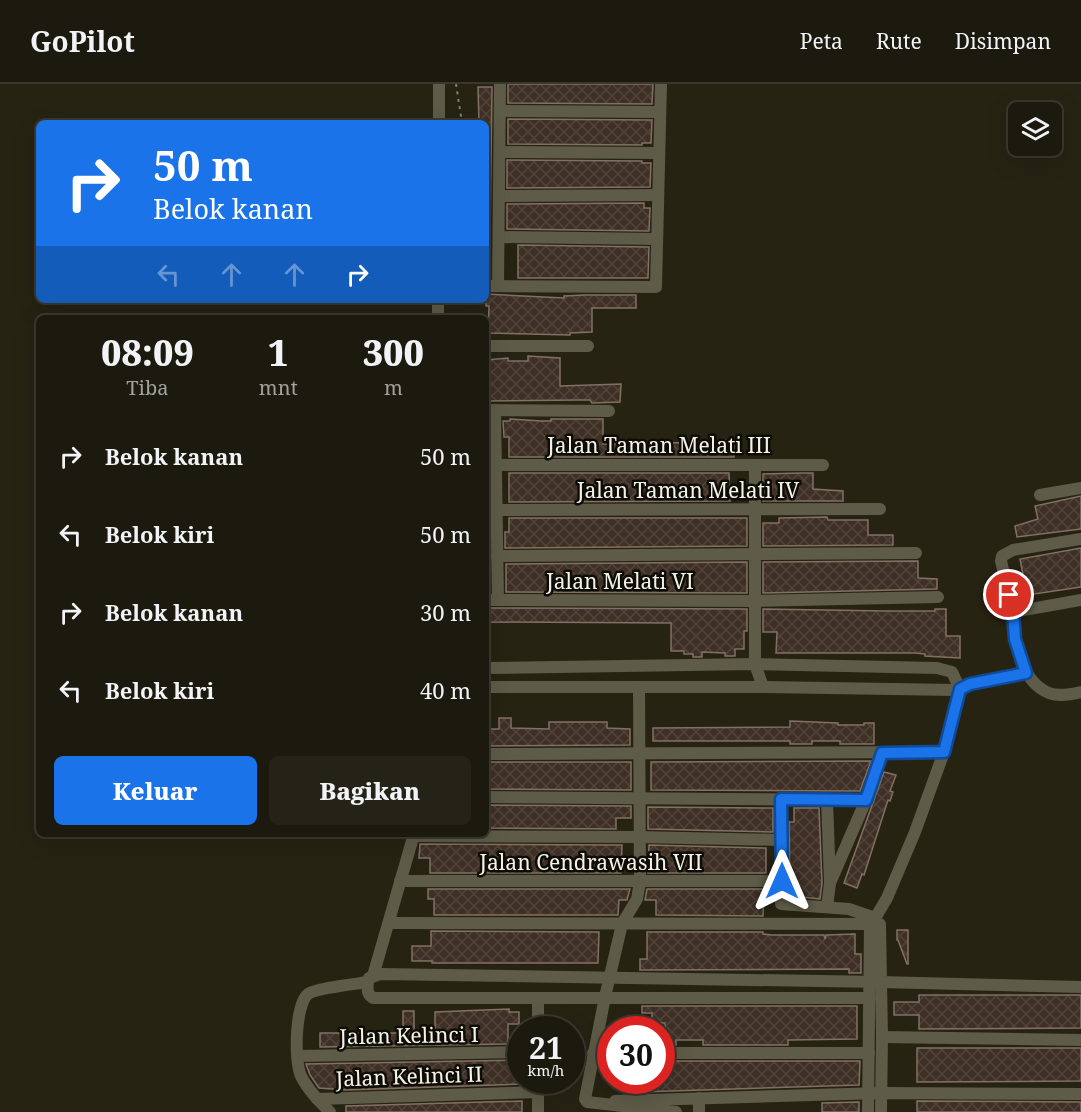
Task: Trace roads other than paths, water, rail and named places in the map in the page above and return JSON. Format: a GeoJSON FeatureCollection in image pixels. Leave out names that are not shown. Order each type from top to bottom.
{"type":"FeatureCollection","features":[{"type":"Feature","properties":{"kind":"street"},"geometry":{"type":"LineString","coordinates":[[439,84],[439,120]]}},
{"type":"Feature","properties":{"kind":"street"},"geometry":{"type":"LineString","coordinates":[[500,84],[500,237],[492,286],[654,287],[658,284],[661,84]]}},
{"type":"Feature","properties":{"kind":"street"},"geometry":{"type":"LineString","coordinates":[[500,111],[660,112]]}},
{"type":"Feature","properties":{"kind":"street"},"geometry":{"type":"LineString","coordinates":[[500,152],[659,153]]}},
{"type":"Feature","properties":{"kind":"street"},"geometry":{"type":"LineString","coordinates":[[500,196],[658,195]]}},
{"type":"Feature","properties":{"kind":"street"},"geometry":{"type":"LineString","coordinates":[[500,237],[657,239]]}},
{"type":"Feature","properties":{"kind":"street"},"geometry":{"type":"LineString","coordinates":[[489,346],[588,346]]}},
{"type":"Feature","properties":{"kind":"street"},"geometry":{"type":"LineString","coordinates":[[492,600],[497,556],[496,465],[491,410],[609,411]]}},
{"type":"Feature","properties":{"kind":"street","name":"Jalan Taman Melati III"},"geometry":{"type":"LineString","coordinates":[[496,465],[823,465]]}},
{"type":"Feature","properties":{"kind":"street"},"geometry":{"type":"LineString","coordinates":[[755,465],[755,664],[763,687]]}},
{"type":"Feature","properties":{"kind":"street"},"geometry":{"type":"LineString","coordinates":[[1040,495],[1081,488]]}},
{"type":"Feature","properties":{"kind":"street","name":"Jalan Taman Melati IV"},"geometry":{"type":"LineString","coordinates":[[496,510],[880,509]]}},
{"type":"Feature","properties":{"kind":"street"},"geometry":{"type":"LineString","coordinates":[[1081,539],[1013,550],[1002,556],[1001,561],[1013,612],[1015,639],[1026,673],[1049,693],[1081,692]]}},
{"type":"Feature","properties":{"kind":"street"},"geometry":{"type":"LineString","coordinates":[[497,556],[916,553]]}},
{"type":"Feature","properties":{"kind":"street","name":"Jalan Melati VI"},"geometry":{"type":"LineString","coordinates":[[492,600],[754,601],[939,597]]}},
{"type":"Feature","properties":{"kind":"street"},"geometry":{"type":"LineString","coordinates":[[1013,612],[1081,600]]}},
{"type":"Feature","properties":{"kind":"street"},"geometry":{"type":"LineString","coordinates":[[489,668],[755,664],[938,668],[952,672],[965,686]]}},
{"type":"Feature","properties":{"kind":"street"},"geometry":{"type":"LineString","coordinates":[[489,687],[965,686],[1026,673]]}},
{"type":"Feature","properties":{"kind":"street"},"geometry":{"type":"LineString","coordinates":[[881,1112],[882,1037],[875,982],[875,922],[915,832],[965,686]]}},
{"type":"Feature","properties":{"kind":"street"},"geometry":{"type":"LineString","coordinates":[[639,688],[640,882],[637,899],[622,924],[593,1053],[586,1101],[676,1112]]}},
{"type":"Feature","properties":{"kind":"street"},"geometry":{"type":"LineString","coordinates":[[489,754],[944,752]]}},
{"type":"Feature","properties":{"kind":"street"},"geometry":{"type":"LineString","coordinates":[[830,883],[866,800],[882,753]]}},
{"type":"Feature","properties":{"kind":"street"},"geometry":{"type":"LineString","coordinates":[[489,797],[866,800]]}},
{"type":"Feature","properties":{"kind":"street"},"geometry":{"type":"LineString","coordinates":[[781,799],[781,904],[859,911],[875,922]]}},
{"type":"Feature","properties":{"kind":"street"},"geometry":{"type":"LineString","coordinates":[[827,800],[830,883],[827,907]]}},
{"type":"Feature","properties":{"kind":"street"},"geometry":{"type":"LineString","coordinates":[[489,836],[781,840]]}},
{"type":"Feature","properties":{"kind":"street"},"geometry":{"type":"LineString","coordinates":[[412,837],[389,923],[370,979],[368,992],[373,998],[870,998]]}},
{"type":"Feature","properties":{"kind":"street","name":"Jalan Cendrawasih VII"},"geometry":{"type":"LineString","coordinates":[[400,882],[782,881]]}},
{"type":"Feature","properties":{"kind":"street"},"geometry":{"type":"LineString","coordinates":[[389,923],[875,922]]}},
{"type":"Feature","properties":{"kind":"street"},"geometry":{"type":"LineString","coordinates":[[330,1112],[317,1099],[300,1074],[297,1021],[306,996],[312,992],[370,979],[610,979],[1081,987]]}},
{"type":"Feature","properties":{"kind":"street"},"geometry":{"type":"LineString","coordinates":[[748,981],[748,997]]}},
{"type":"Feature","properties":{"kind":"street"},"geometry":{"type":"LineString","coordinates":[[868,1112],[870,998],[875,982]]}},
{"type":"Feature","properties":{"kind":"street"},"geometry":{"type":"LineString","coordinates":[[538,999],[538,1016]]}},
{"type":"Feature","properties":{"kind":"street"},"geometry":{"type":"LineString","coordinates":[[882,1037],[1081,1040]]}},
{"type":"Feature","properties":{"kind":"street","name":"Jalan Kelinci I"},"geometry":{"type":"LineString","coordinates":[[298,1056],[507,1052]]}},
{"type":"Feature","properties":{"kind":"street"},"geometry":{"type":"LineString","coordinates":[[675,1053],[869,1053]]}},
{"type":"Feature","properties":{"kind":"street","name":"Jalan Kelinci II"},"geometry":{"type":"LineString","coordinates":[[317,1099],[507,1088]]}},
{"type":"Feature","properties":{"kind":"street"},"geometry":{"type":"LineString","coordinates":[[644,1107],[699,1098],[881,1093],[1081,1094]]}},
{"type":"Feature","properties":{"kind":"street"},"geometry":{"type":"LineString","coordinates":[[538,1094],[538,1112]]}},
{"type":"Feature","properties":{"kind":"street"},"geometry":{"type":"LineString","coordinates":[[699,1098],[699,1112]]}}]}
